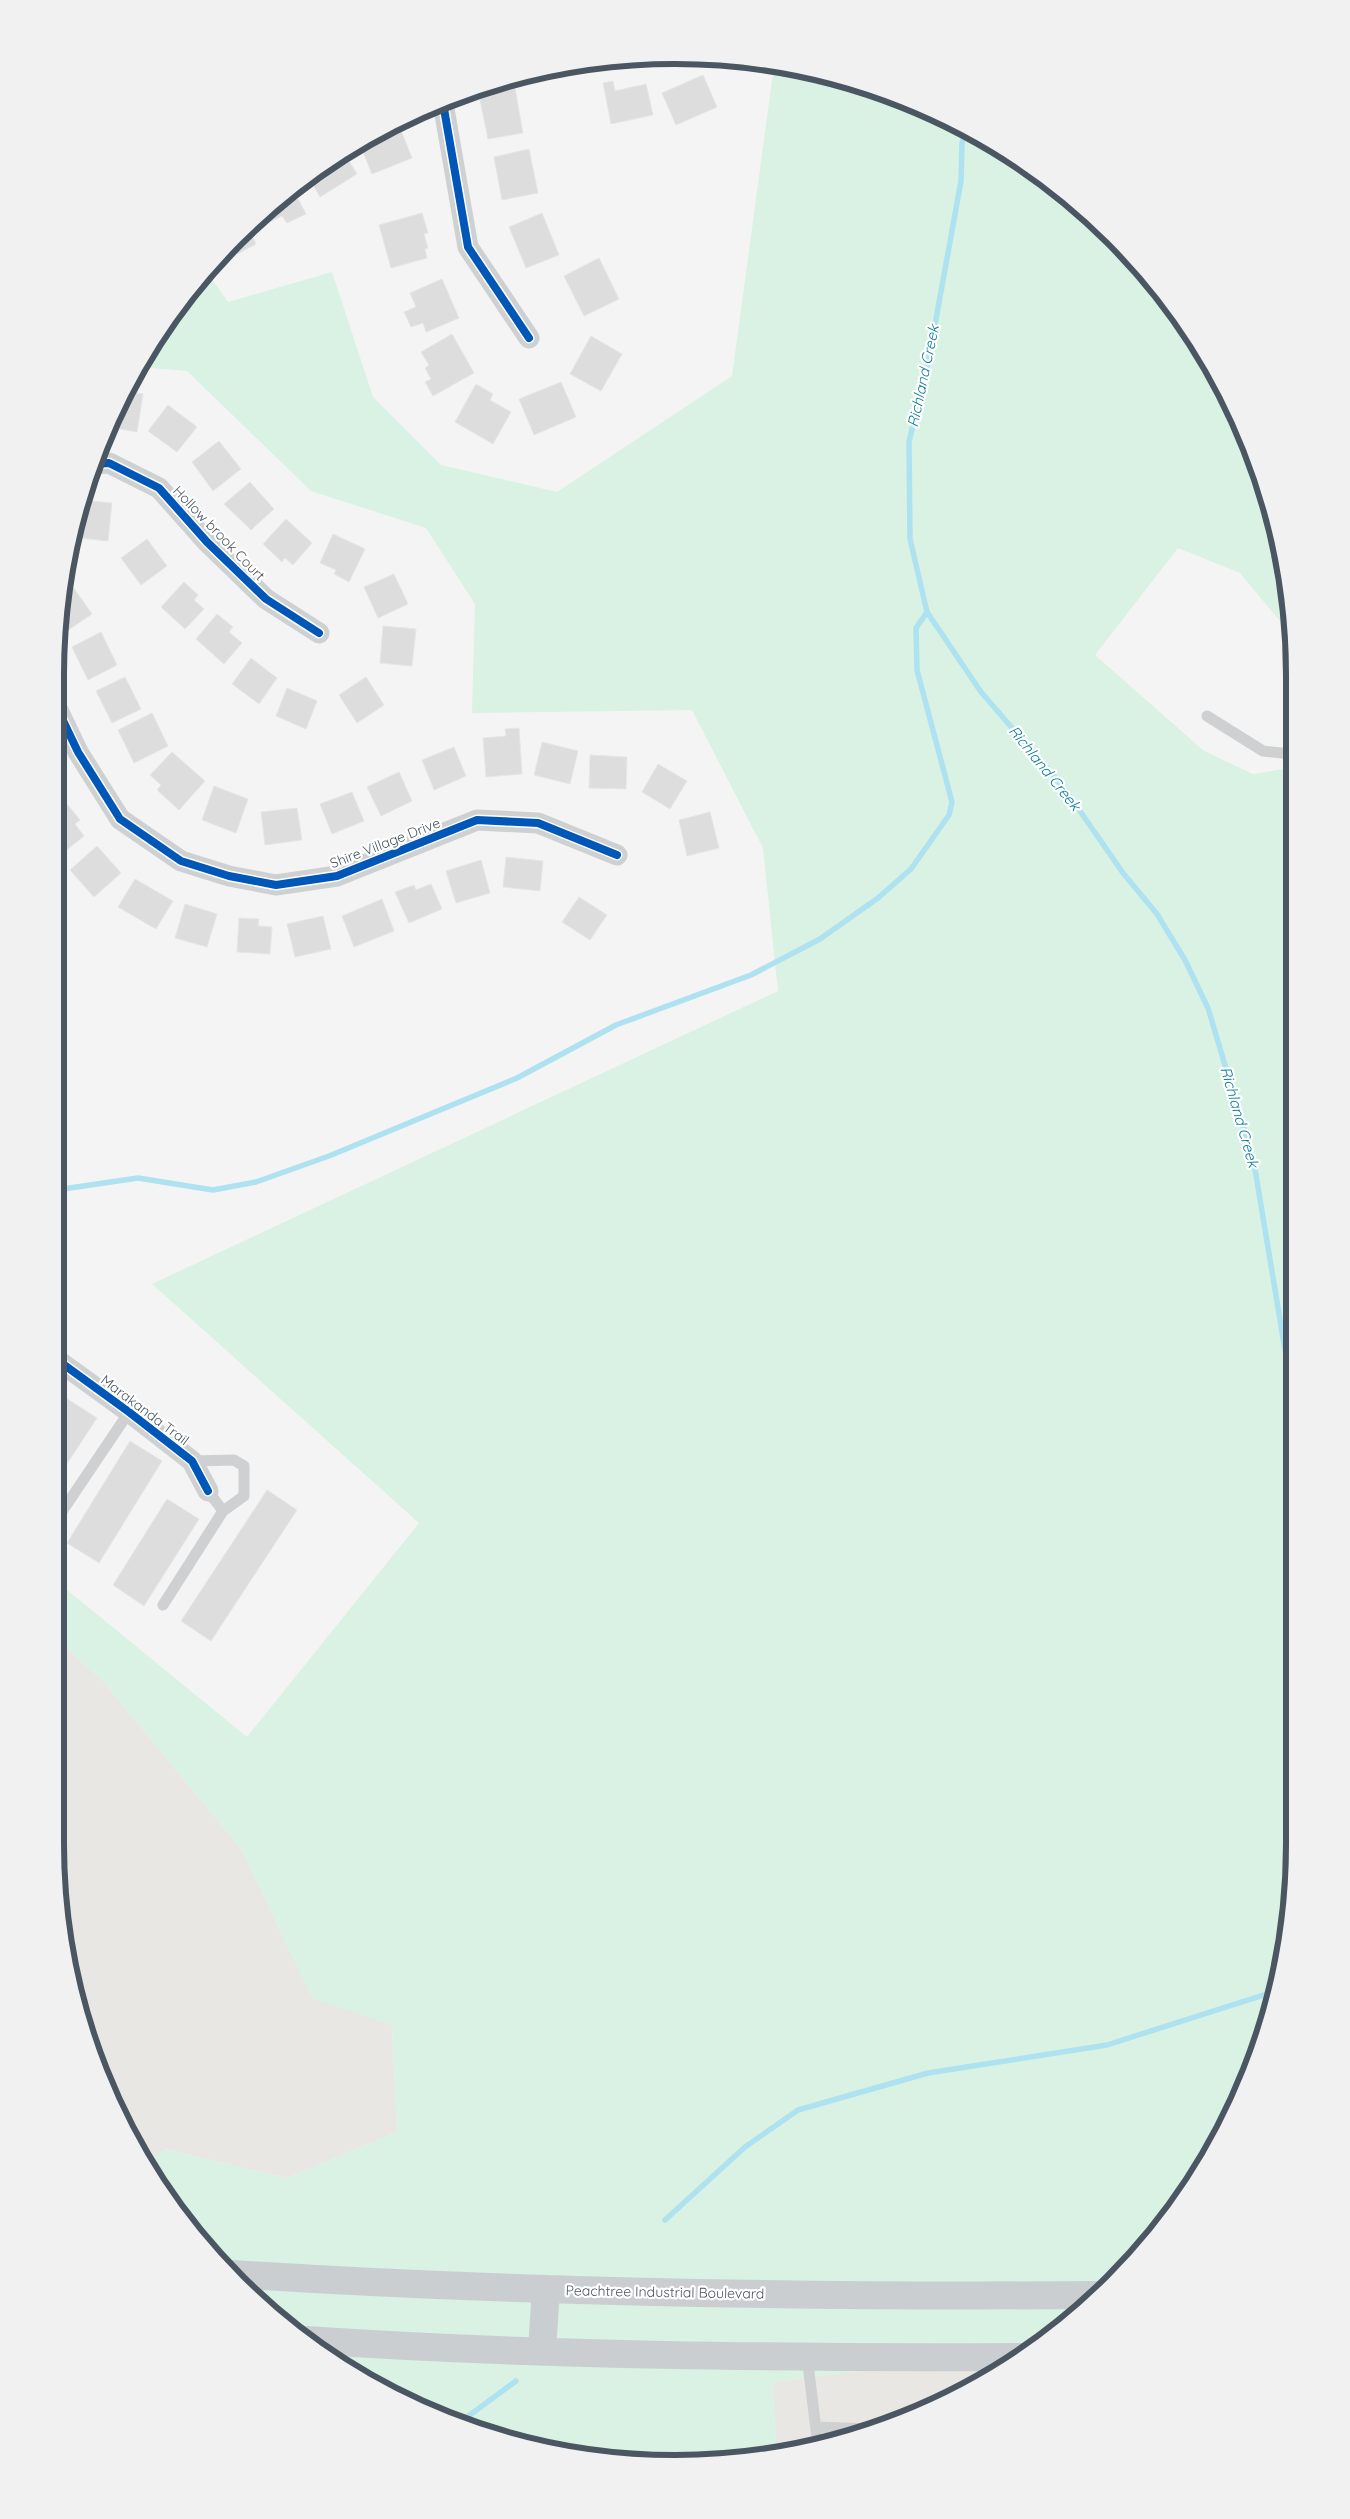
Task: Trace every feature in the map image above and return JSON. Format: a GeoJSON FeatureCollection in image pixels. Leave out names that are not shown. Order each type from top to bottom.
{"type":"FeatureCollection","features":[{"type":"Feature","properties":{"kind":"main road","name":"Peachtree Industrial Boulevard"},"geometry":{"type":"LineString","coordinates":[[242,2275],[386,2284],[546,2289],[848,2295],[1087,2295]]}},
{"type":"Feature","properties":{"kind":"main road"},"geometry":{"type":"LineString","coordinates":[[542,2350],[546,2289]]}},
{"type":"Feature","properties":{"kind":"main road"},"geometry":{"type":"LineString","coordinates":[[320,2341],[383,2346],[542,2350],[807,2356],[1007,2357]]}},
{"type":"Feature","properties":{"kind":"street"},"geometry":{"type":"LineString","coordinates":[[444,109],[468,247],[529,338]]}},
{"type":"Feature","properties":{"kind":"street","name":"Hollow brook Court"},"geometry":{"type":"LineString","coordinates":[[102,464],[109,463],[160,488],[207,542],[266,600],[319,633]]}},
{"type":"Feature","properties":{"kind":"street","name":"Shire Village Drive"},"geometry":{"type":"LineString","coordinates":[[64,723],[78,752],[120,819],[181,861],[229,876],[276,885],[337,876],[477,820],[538,823],[617,855]]}},
{"type":"Feature","properties":{"kind":"street","name":"Marakanda Trail"},"geometry":{"type":"LineString","coordinates":[[64,1365],[192,1461],[208,1492]]}},
{"type":"Feature","properties":{"kind":"lane"},"geometry":{"type":"LineString","coordinates":[[1207,716],[1263,750],[1286,753]]}},
{"type":"Feature","properties":{"kind":"lane"},"geometry":{"type":"LineString","coordinates":[[64,1509],[129,1412]]}},
{"type":"Feature","properties":{"kind":"lane"},"geometry":{"type":"LineString","coordinates":[[163,1605],[223,1511],[244,1496],[244,1466],[234,1460],[192,1461]]}},
{"type":"Feature","properties":{"kind":"lane"},"geometry":{"type":"LineString","coordinates":[[208,1492],[223,1511]]}},
{"type":"Feature","properties":{"kind":"lane"},"geometry":{"type":"LineString","coordinates":[[807,2356],[817,2438]]}},
{"type":"Feature","properties":{"kind":"lane"},"geometry":{"type":"LineString","coordinates":[[816,2427],[851,2429]]}},
{"type":"Feature","properties":{"kind":"shaded area"},"geometry":{"type":"Polygon","coordinates":[[[64,1646],[102,1680],[242,1850],[312,1997],[392,2025],[397,2132],[287,2178],[165,2149],[152,2160],[127,2114],[110,2078],[96,2040],[75,1963],[65,1884],[64,1646]]]}},
{"type":"Feature","properties":{"kind":"shaded area"},"geometry":{"type":"Polygon","coordinates":[[[1000,2361],[945,2392],[909,2409],[833,2434],[776,2447],[772,2382],[920,2363],[1000,2361]]]}},
{"type":"Feature","properties":{"kind":"green space"},"geometry":{"type":"Polygon","coordinates":[[[773,72],[794,75],[871,96],[909,110],[945,127],[1015,167],[1078,215],[1135,272],[1183,335],[1223,405],[1240,441],[1254,479],[1275,556],[1284,626],[1240,573],[1178,548],[1095,655],[1204,751],[1253,774],[1286,769],[1285,1884],[1275,1963],[1265,2002],[1240,2078],[1223,2114],[1183,2184],[1160,2216],[1135,2247],[1078,2304],[1047,2329],[1003,2360],[920,2363],[772,2382],[776,2447],[715,2454],[635,2454],[556,2444],[479,2423],[441,2409],[369,2373],[335,2352],[272,2304],[215,2247],[167,2184],[152,2159],[164,2149],[287,2178],[397,2132],[392,2025],[312,1998],[242,1850],[102,1680],[64,1646],[64,1587],[247,1737],[419,1523],[152,1284],[778,991],[763,848],[692,710],[472,713],[475,604],[426,528],[311,491],[187,371],[147,368],[167,335],[211,277],[228,302],[332,272],[373,397],[441,465],[557,492],[732,376],[773,72]]]}},
{"type":"Feature","properties":{"kind":"building"},"geometry":{"type":"Polygon","coordinates":[[[703,75],[717,107],[676,125],[662,93],[703,75]]]}},
{"type":"Feature","properties":{"kind":"building"},"geometry":{"type":"Polygon","coordinates":[[[613,81],[615,91],[646,84],[653,115],[611,124],[603,83],[613,81]]]}},
{"type":"Feature","properties":{"kind":"building"},"geometry":{"type":"Polygon","coordinates":[[[515,88],[523,133],[488,139],[479,96],[515,88]]]}},
{"type":"Feature","properties":{"kind":"building"},"geometry":{"type":"Polygon","coordinates":[[[401,129],[412,158],[372,174],[362,150],[401,129]]]}},
{"type":"Feature","properties":{"kind":"building"},"geometry":{"type":"Polygon","coordinates":[[[529,149],[538,193],[502,200],[494,157],[529,149]]]}},
{"type":"Feature","properties":{"kind":"building"},"geometry":{"type":"Polygon","coordinates":[[[348,159],[357,174],[320,197],[312,183],[348,159]]]}},
{"type":"Feature","properties":{"kind":"building"},"geometry":{"type":"Polygon","coordinates":[[[296,195],[306,214],[287,223],[282,216],[264,225],[263,224],[272,215],[296,195]]]}},
{"type":"Feature","properties":{"kind":"building"},"geometry":{"type":"Polygon","coordinates":[[[422,213],[428,233],[424,234],[428,248],[425,249],[427,258],[391,268],[379,225],[422,213]]]}},
{"type":"Feature","properties":{"kind":"building"},"geometry":{"type":"Polygon","coordinates":[[[542,213],[559,255],[526,268],[509,227],[542,213]]]}},
{"type":"Feature","properties":{"kind":"building"},"geometry":{"type":"Polygon","coordinates":[[[251,235],[256,244],[227,260],[251,235]]]}},
{"type":"Feature","properties":{"kind":"building"},"geometry":{"type":"Polygon","coordinates":[[[599,258],[619,299],[584,316],[564,276],[599,258]]]}},
{"type":"Feature","properties":{"kind":"building"},"geometry":{"type":"Polygon","coordinates":[[[442,279],[459,318],[426,332],[423,323],[411,327],[404,312],[416,307],[410,293],[442,279]]]}},
{"type":"Feature","properties":{"kind":"building"},"geometry":{"type":"Polygon","coordinates":[[[452,334],[474,373],[433,396],[425,382],[431,379],[425,368],[429,365],[421,352],[452,334]]]}},
{"type":"Feature","properties":{"kind":"building"},"geometry":{"type":"Polygon","coordinates":[[[591,336],[622,354],[601,391],[570,374],[591,336]]]}},
{"type":"Feature","properties":{"kind":"building"},"geometry":{"type":"Polygon","coordinates":[[[561,382],[576,417],[534,435],[519,399],[561,382]]]}},
{"type":"Feature","properties":{"kind":"building"},"geometry":{"type":"Polygon","coordinates":[[[476,384],[493,394],[490,400],[511,412],[493,444],[455,422],[476,384]]]}},
{"type":"Feature","properties":{"kind":"building"},"geometry":{"type":"Polygon","coordinates":[[[134,392],[143,394],[137,432],[116,428],[134,392]]]}},
{"type":"Feature","properties":{"kind":"building"},"geometry":{"type":"Polygon","coordinates":[[[168,405],[197,427],[177,452],[148,431],[168,405]]]}},
{"type":"Feature","properties":{"kind":"building"},"geometry":{"type":"Polygon","coordinates":[[[219,441],[241,469],[213,491],[192,462],[219,441]]]}},
{"type":"Feature","properties":{"kind":"building"},"geometry":{"type":"Polygon","coordinates":[[[250,482],[274,509],[251,530],[224,504],[250,482]]]}},
{"type":"Feature","properties":{"kind":"building"},"geometry":{"type":"Polygon","coordinates":[[[90,501],[112,503],[108,541],[80,538],[90,501]]]}},
{"type":"Feature","properties":{"kind":"building"},"geometry":{"type":"Polygon","coordinates":[[[286,519],[312,543],[293,565],[285,558],[282,562],[263,544],[286,519]]]}},
{"type":"Feature","properties":{"kind":"building"},"geometry":{"type":"Polygon","coordinates":[[[333,534],[365,549],[349,582],[334,574],[336,570],[320,563],[333,534]]]}},
{"type":"Feature","properties":{"kind":"building"},"geometry":{"type":"Polygon","coordinates":[[[147,539],[167,566],[141,585],[121,558],[147,539]]]}},
{"type":"Feature","properties":{"kind":"building"},"geometry":{"type":"Polygon","coordinates":[[[394,574],[408,604],[378,618],[364,587],[394,574]]]}},
{"type":"Feature","properties":{"kind":"building"},"geometry":{"type":"Polygon","coordinates":[[[184,582],[198,595],[194,600],[204,609],[185,629],[161,607],[184,582]]]}},
{"type":"Feature","properties":{"kind":"building"},"geometry":{"type":"Polygon","coordinates":[[[71,584],[92,614],[65,632],[69,595],[71,584]]]}},
{"type":"Feature","properties":{"kind":"building"},"geometry":{"type":"Polygon","coordinates":[[[217,614],[233,627],[229,632],[242,643],[224,664],[196,639],[217,614]]]}},
{"type":"Feature","properties":{"kind":"building"},"geometry":{"type":"Polygon","coordinates":[[[383,626],[416,629],[412,666],[380,663],[383,626]]]}},
{"type":"Feature","properties":{"kind":"building"},"geometry":{"type":"Polygon","coordinates":[[[101,632],[117,665],[88,680],[72,647],[101,632]]]}},
{"type":"Feature","properties":{"kind":"building"},"geometry":{"type":"Polygon","coordinates":[[[251,658],[277,678],[259,704],[232,684],[251,658]]]}},
{"type":"Feature","properties":{"kind":"building"},"geometry":{"type":"Polygon","coordinates":[[[125,677],[141,709],[112,723],[96,691],[125,677]]]}},
{"type":"Feature","properties":{"kind":"building"},"geometry":{"type":"Polygon","coordinates":[[[366,677],[384,705],[357,723],[339,695],[366,677]]]}},
{"type":"Feature","properties":{"kind":"building"},"geometry":{"type":"Polygon","coordinates":[[[287,688],[317,701],[306,729],[276,716],[287,688]]]}},
{"type":"Feature","properties":{"kind":"building"},"geometry":{"type":"Polygon","coordinates":[[[152,713],[168,746],[134,763],[118,730],[152,713]]]}},
{"type":"Feature","properties":{"kind":"building"},"geometry":{"type":"Polygon","coordinates":[[[519,728],[522,774],[486,777],[483,738],[506,736],[505,729],[519,728]]]}},
{"type":"Feature","properties":{"kind":"building"},"geometry":{"type":"Polygon","coordinates":[[[542,742],[578,751],[570,784],[534,775],[542,742]]]}},
{"type":"Feature","properties":{"kind":"building"},"geometry":{"type":"Polygon","coordinates":[[[454,747],[466,776],[434,790],[422,760],[454,747]]]}},
{"type":"Feature","properties":{"kind":"building"},"geometry":{"type":"Polygon","coordinates":[[[172,752],[205,781],[179,810],[157,790],[161,785],[150,775],[172,752]]]}},
{"type":"Feature","properties":{"kind":"building"},"geometry":{"type":"Polygon","coordinates":[[[590,755],[627,757],[626,789],[589,788],[590,755]]]}},
{"type":"Feature","properties":{"kind":"building"},"geometry":{"type":"Polygon","coordinates":[[[658,764],[687,781],[670,809],[642,792],[658,764]]]}},
{"type":"Feature","properties":{"kind":"building"},"geometry":{"type":"Polygon","coordinates":[[[399,772],[412,801],[381,816],[367,787],[399,772]]]}},
{"type":"Feature","properties":{"kind":"building"},"geometry":{"type":"Polygon","coordinates":[[[214,786],[248,799],[236,833],[202,820],[214,786]]]}},
{"type":"Feature","properties":{"kind":"building"},"geometry":{"type":"Polygon","coordinates":[[[352,792],[364,821],[332,834],[320,804],[352,792]]]}},
{"type":"Feature","properties":{"kind":"building"},"geometry":{"type":"Polygon","coordinates":[[[64,800],[80,820],[75,824],[84,836],[64,852],[64,800]]]}},
{"type":"Feature","properties":{"kind":"building"},"geometry":{"type":"Polygon","coordinates":[[[297,808],[302,840],[265,845],[261,812],[297,808]]]}},
{"type":"Feature","properties":{"kind":"building"},"geometry":{"type":"Polygon","coordinates":[[[710,812],[719,848],[687,856],[679,820],[710,812]]]}},
{"type":"Feature","properties":{"kind":"building"},"geometry":{"type":"Polygon","coordinates":[[[97,846],[121,873],[94,897],[70,870],[97,846]]]}},
{"type":"Feature","properties":{"kind":"building"},"geometry":{"type":"Polygon","coordinates":[[[506,857],[543,861],[540,891],[503,887],[506,857]]]}},
{"type":"Feature","properties":{"kind":"building"},"geometry":{"type":"Polygon","coordinates":[[[481,860],[490,893],[456,903],[446,871],[481,860]]]}},
{"type":"Feature","properties":{"kind":"building"},"geometry":{"type":"Polygon","coordinates":[[[135,879],[173,901],[156,929],[118,907],[135,879]]]}},
{"type":"Feature","properties":{"kind":"building"},"geometry":{"type":"Polygon","coordinates":[[[431,884],[442,909],[409,923],[395,892],[414,885],[416,890],[431,884]]]}},
{"type":"Feature","properties":{"kind":"building"},"geometry":{"type":"Polygon","coordinates":[[[579,897],[607,915],[590,940],[562,922],[579,897]]]}},
{"type":"Feature","properties":{"kind":"building"},"geometry":{"type":"Polygon","coordinates":[[[382,899],[394,931],[354,947],[342,916],[382,899]]]}},
{"type":"Feature","properties":{"kind":"building"},"geometry":{"type":"Polygon","coordinates":[[[185,904],[217,914],[207,947],[175,938],[185,904]]]}},
{"type":"Feature","properties":{"kind":"building"},"geometry":{"type":"Polygon","coordinates":[[[323,916],[331,949],[295,957],[287,924],[323,916]]]}},
{"type":"Feature","properties":{"kind":"building"},"geometry":{"type":"Polygon","coordinates":[[[239,918],[259,919],[258,926],[272,927],[270,954],[237,952],[239,918]]]}},
{"type":"Feature","properties":{"kind":"building"},"geometry":{"type":"Polygon","coordinates":[[[66,1398],[97,1418],[64,1468],[64,1401],[66,1398]]]}},
{"type":"Feature","properties":{"kind":"building"},"geometry":{"type":"Polygon","coordinates":[[[130,1441],[162,1461],[99,1563],[67,1543],[130,1441]]]}},
{"type":"Feature","properties":{"kind":"building"},"geometry":{"type":"Polygon","coordinates":[[[267,1490],[297,1510],[211,1641],[181,1621],[267,1490]]]}},
{"type":"Feature","properties":{"kind":"building"},"geometry":{"type":"Polygon","coordinates":[[[167,1499],[199,1519],[144,1606],[113,1585],[167,1499]]]}},
{"type":"Feature","properties":{"kind":"waterway","name":"Richland Creek"},"geometry":{"type":"LineString","coordinates":[[963,137],[961,181],[929,358],[909,442],[910,539],[927,612],[981,692],[1064,788],[1123,873],[1157,914],[1185,960],[1208,1008],[1254,1163],[1286,1356]]}},
{"type":"Feature","properties":{"kind":"waterway"},"geometry":{"type":"LineString","coordinates":[[64,1189],[138,1178],[213,1190],[256,1182],[329,1156],[517,1078],[616,1025],[751,975],[820,939],[878,898],[911,869],[949,815],[952,802],[917,670],[916,628],[927,612]]}},
{"type":"Feature","properties":{"kind":"waterway"},"geometry":{"type":"LineString","coordinates":[[665,2220],[745,2147],[798,2110],[928,2073],[1107,2045],[1267,1994]]}},
{"type":"Feature","properties":{"kind":"waterway"},"geometry":{"type":"LineString","coordinates":[[466,2418],[516,2381]]}},
{"type":"Feature","properties":{"kind":"cycle path"},"geometry":{"type":"LineString","coordinates":[[444,109],[468,247],[529,338]]}},
{"type":"Feature","properties":{"kind":"cycle path"},"geometry":{"type":"LineString","coordinates":[[102,464],[109,463],[159,488],[207,542],[266,599],[319,633]]}},
{"type":"Feature","properties":{"kind":"cycle path"},"geometry":{"type":"LineString","coordinates":[[64,723],[78,752],[120,819],[181,861],[229,876],[276,885],[337,876],[477,820],[538,823],[617,855]]}},
{"type":"Feature","properties":{"kind":"cycle path"},"geometry":{"type":"LineString","coordinates":[[64,1365],[192,1461],[208,1491]]}}]}
